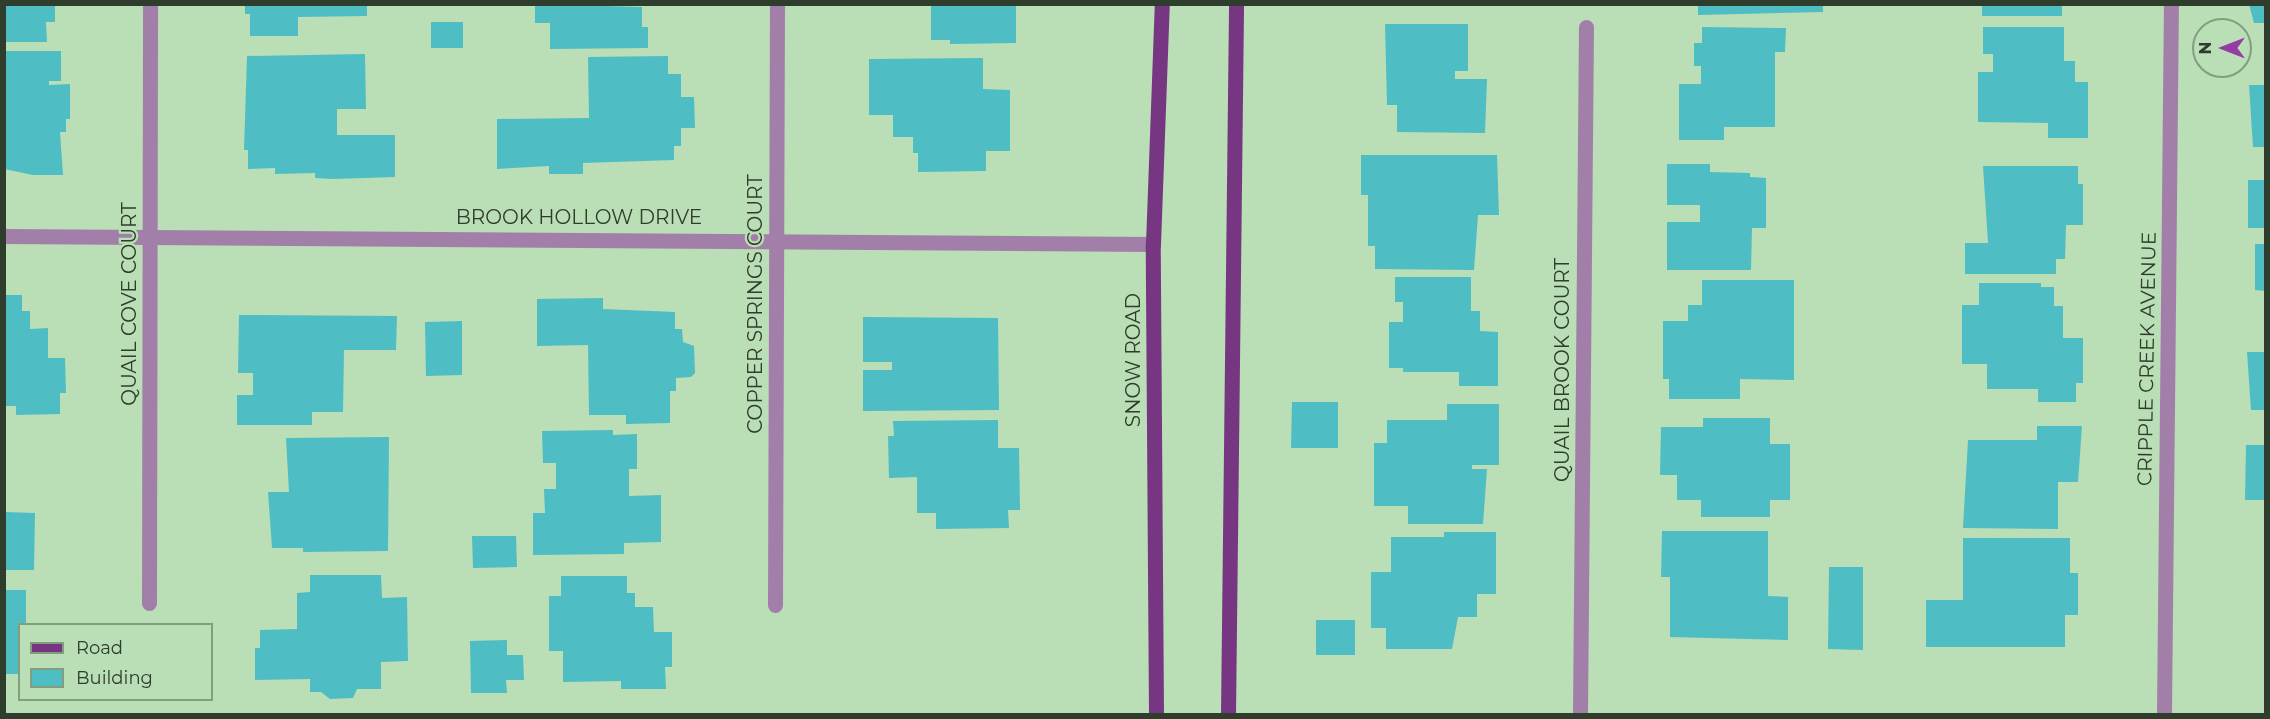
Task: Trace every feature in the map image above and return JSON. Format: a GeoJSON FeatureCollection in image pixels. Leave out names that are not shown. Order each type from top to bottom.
{"type":"FeatureCollection","features":[{"type":"Feature","properties":{"kind":"main road","name":"SNOW ROAD"},"geometry":{"type":"LineString","coordinates":[[1156,714],[1154,244],[1162,4]]}},
{"type":"Feature","properties":{"kind":"main road"},"geometry":{"type":"LineString","coordinates":[[1227,714],[1236,4]]}},
{"type":"Feature","properties":{"kind":"street","name":"QUAIL COVE COURT"},"geometry":{"type":"LineString","coordinates":[[149,603],[150,4]]}},
{"type":"Feature","properties":{"kind":"street","name":"COPPER SPRINGS COURT"},"geometry":{"type":"LineString","coordinates":[[775,604],[777,4]]}},
{"type":"Feature","properties":{"kind":"street","name":"CRIPPLE CREEK AVENUE"},"geometry":{"type":"LineString","coordinates":[[2164,714],[2172,4]]}},
{"type":"Feature","properties":{"kind":"street","name":"QUAIL BROOK COURT"},"geometry":{"type":"LineString","coordinates":[[1580,714],[1586,27]]}},
{"type":"Feature","properties":{"kind":"street","name":"BROOK HOLLOW DRIVE"},"geometry":{"type":"LineString","coordinates":[[4,236],[776,239],[1154,244]]}},
{"type":"Feature","properties":{"kind":"building"},"geometry":{"type":"Polygon","coordinates":[[[4,4],[55,4],[55,22],[46,22],[47,42],[4,42],[4,4]]]}},
{"type":"Feature","properties":{"kind":"building"},"geometry":{"type":"Polygon","coordinates":[[[245,4],[367,4],[367,16],[298,17],[298,36],[250,36],[250,14],[245,14],[245,4]]]}},
{"type":"Feature","properties":{"kind":"building"},"geometry":{"type":"Polygon","coordinates":[[[535,4],[642,7],[642,27],[648,27],[648,48],[550,49],[550,23],[535,23],[535,4]]]}},
{"type":"Feature","properties":{"kind":"building"},"geometry":{"type":"Polygon","coordinates":[[[931,4],[1016,4],[1016,43],[950,44],[950,40],[931,40],[931,4]]]}},
{"type":"Feature","properties":{"kind":"building"},"geometry":{"type":"Polygon","coordinates":[[[1698,4],[1823,4],[1823,12],[1698,15],[1698,4]]]}},
{"type":"Feature","properties":{"kind":"building"},"geometry":{"type":"Polygon","coordinates":[[[1982,4],[2062,4],[2062,16],[1982,16],[1982,4]]]}},
{"type":"Feature","properties":{"kind":"building"},"geometry":{"type":"Polygon","coordinates":[[[2249,4],[2266,4],[2266,23],[2254,23],[2249,4]]]}},
{"type":"Feature","properties":{"kind":"building"},"geometry":{"type":"Polygon","coordinates":[[[431,22],[463,22],[463,48],[431,48],[431,22]]]}},
{"type":"Feature","properties":{"kind":"building"},"geometry":{"type":"Polygon","coordinates":[[[1385,24],[1468,24],[1468,71],[1455,71],[1455,79],[1487,79],[1485,133],[1397,132],[1397,105],[1387,105],[1385,24]]]}},
{"type":"Feature","properties":{"kind":"building"},"geometry":{"type":"Polygon","coordinates":[[[1702,27],[1786,28],[1785,52],[1775,52],[1775,127],[1724,127],[1724,140],[1679,140],[1679,84],[1701,84],[1701,66],[1694,66],[1694,43],[1702,43],[1702,27]]]}},
{"type":"Feature","properties":{"kind":"building"},"geometry":{"type":"Polygon","coordinates":[[[1983,27],[2064,27],[2064,61],[2075,61],[2075,82],[2088,82],[2088,138],[2048,138],[2048,123],[1978,122],[1978,72],[1993,72],[1993,54],[1983,54],[1983,27]]]}},
{"type":"Feature","properties":{"kind":"building"},"geometry":{"type":"Polygon","coordinates":[[[4,51],[61,51],[61,81],[49,81],[49,85],[70,84],[70,119],[66,119],[66,132],[60,132],[63,175],[33,175],[4,169],[4,51]]]}},
{"type":"Feature","properties":{"kind":"building"},"geometry":{"type":"Polygon","coordinates":[[[365,54],[366,109],[337,109],[337,135],[395,135],[395,177],[333,179],[315,178],[315,173],[275,174],[275,168],[248,169],[248,150],[244,150],[247,56],[365,54]]]}},
{"type":"Feature","properties":{"kind":"building"},"geometry":{"type":"Polygon","coordinates":[[[668,56],[668,74],[681,74],[681,97],[694,97],[695,128],[681,128],[681,146],[674,146],[674,160],[583,163],[583,174],[549,174],[549,166],[497,169],[497,119],[589,118],[588,57],[668,56]]]}},
{"type":"Feature","properties":{"kind":"building"},"geometry":{"type":"Polygon","coordinates":[[[983,58],[983,89],[1010,90],[1010,151],[986,151],[986,171],[918,172],[918,153],[913,153],[913,137],[893,137],[893,115],[869,115],[869,59],[983,58]]]}},
{"type":"Feature","properties":{"kind":"building"},"geometry":{"type":"Polygon","coordinates":[[[2249,85],[2266,85],[2266,147],[2253,147],[2249,85]]]}},
{"type":"Feature","properties":{"kind":"building"},"geometry":{"type":"Polygon","coordinates":[[[1361,155],[1497,155],[1499,215],[1478,215],[1474,270],[1375,269],[1375,246],[1368,246],[1368,195],[1361,195],[1361,155]]]}},
{"type":"Feature","properties":{"kind":"building"},"geometry":{"type":"Polygon","coordinates":[[[1667,164],[1710,164],[1710,172],[1750,173],[1750,177],[1766,178],[1766,228],[1752,228],[1751,270],[1667,270],[1667,222],[1700,222],[1700,205],[1667,205],[1667,164]]]}},
{"type":"Feature","properties":{"kind":"building"},"geometry":{"type":"Polygon","coordinates":[[[1983,166],[2078,166],[2078,184],[2083,184],[2083,225],[2066,225],[2065,259],[2056,259],[2056,274],[1965,274],[1965,243],[1988,243],[1983,166]]]}},
{"type":"Feature","properties":{"kind":"building"},"geometry":{"type":"Polygon","coordinates":[[[2248,180],[2266,180],[2266,228],[2248,228],[2248,180]]]}},
{"type":"Feature","properties":{"kind":"building"},"geometry":{"type":"Polygon","coordinates":[[[2255,244],[2266,244],[2266,291],[2255,290],[2255,244]]]}},
{"type":"Feature","properties":{"kind":"building"},"geometry":{"type":"Polygon","coordinates":[[[1395,277],[1471,277],[1471,311],[1480,311],[1480,331],[1498,332],[1498,386],[1459,386],[1459,372],[1403,372],[1403,368],[1389,368],[1389,322],[1403,322],[1403,302],[1395,302],[1395,277]]]}},
{"type":"Feature","properties":{"kind":"building"},"geometry":{"type":"Polygon","coordinates":[[[1702,280],[1794,280],[1794,380],[1740,379],[1740,399],[1669,399],[1669,379],[1663,379],[1663,321],[1688,321],[1688,305],[1702,305],[1702,280]]]}},
{"type":"Feature","properties":{"kind":"building"},"geometry":{"type":"Polygon","coordinates":[[[1979,283],[2041,283],[2041,287],[2054,287],[2054,306],[2063,306],[2063,338],[2083,338],[2083,383],[2076,383],[2076,402],[2038,402],[2038,389],[1987,389],[1987,364],[1962,364],[1962,305],[1979,305],[1979,283]]]}},
{"type":"Feature","properties":{"kind":"building"},"geometry":{"type":"Polygon","coordinates":[[[4,295],[22,295],[22,311],[30,311],[30,329],[48,328],[48,358],[65,358],[66,393],[60,393],[60,414],[16,415],[16,406],[4,406],[4,295]]]}},
{"type":"Feature","properties":{"kind":"building"},"geometry":{"type":"Polygon","coordinates":[[[603,298],[603,309],[675,312],[675,329],[682,329],[683,342],[694,346],[695,373],[691,377],[676,378],[676,391],[670,391],[670,423],[626,424],[626,415],[589,415],[588,345],[537,346],[537,299],[603,298]]]}},
{"type":"Feature","properties":{"kind":"building"},"geometry":{"type":"Polygon","coordinates":[[[239,315],[397,316],[396,350],[344,350],[343,412],[312,412],[312,425],[237,425],[237,395],[253,395],[253,373],[238,373],[239,315]]]}},
{"type":"Feature","properties":{"kind":"building"},"geometry":{"type":"Polygon","coordinates":[[[863,317],[998,318],[999,410],[863,411],[863,370],[892,370],[892,362],[863,362],[863,317]]]}},
{"type":"Feature","properties":{"kind":"building"},"geometry":{"type":"Polygon","coordinates":[[[462,321],[462,375],[426,376],[425,322],[462,321]]]}},
{"type":"Feature","properties":{"kind":"building"},"geometry":{"type":"Polygon","coordinates":[[[2247,352],[2266,352],[2266,410],[2251,410],[2247,352]]]}},
{"type":"Feature","properties":{"kind":"building"},"geometry":{"type":"Polygon","coordinates":[[[1292,402],[1338,402],[1338,448],[1291,448],[1292,402]]]}},
{"type":"Feature","properties":{"kind":"building"},"geometry":{"type":"Polygon","coordinates":[[[1447,404],[1499,404],[1499,465],[1472,465],[1472,469],[1487,469],[1483,524],[1408,524],[1408,506],[1374,506],[1374,443],[1387,443],[1387,420],[1447,420],[1447,404]]]}},
{"type":"Feature","properties":{"kind":"building"},"geometry":{"type":"Polygon","coordinates":[[[1703,418],[1770,418],[1770,444],[1790,444],[1790,500],[1770,500],[1770,517],[1701,517],[1701,500],[1677,500],[1677,475],[1660,475],[1661,427],[1703,427],[1703,418]]]}},
{"type":"Feature","properties":{"kind":"building"},"geometry":{"type":"Polygon","coordinates":[[[998,420],[998,448],[1019,448],[1020,510],[1008,510],[1009,528],[936,529],[936,513],[917,513],[917,477],[889,478],[888,436],[894,436],[893,421],[998,420]]]}},
{"type":"Feature","properties":{"kind":"building"},"geometry":{"type":"Polygon","coordinates":[[[2037,426],[2082,426],[2078,482],[2058,482],[2058,529],[1963,528],[1968,440],[2037,440],[2037,426]]]}},
{"type":"Feature","properties":{"kind":"building"},"geometry":{"type":"Polygon","coordinates":[[[613,430],[613,435],[637,434],[637,469],[629,469],[629,496],[661,495],[661,542],[624,543],[624,554],[533,555],[533,513],[545,513],[544,489],[556,489],[556,463],[543,463],[542,431],[613,430]]]}},
{"type":"Feature","properties":{"kind":"building"},"geometry":{"type":"Polygon","coordinates":[[[389,437],[388,551],[303,552],[303,548],[272,548],[268,492],[289,492],[286,438],[389,437]]]}},
{"type":"Feature","properties":{"kind":"building"},"geometry":{"type":"Polygon","coordinates":[[[2246,445],[2266,445],[2266,500],[2245,500],[2246,445]]]}},
{"type":"Feature","properties":{"kind":"building"},"geometry":{"type":"Polygon","coordinates":[[[4,512],[35,513],[34,570],[4,570],[4,512]]]}},
{"type":"Feature","properties":{"kind":"building"},"geometry":{"type":"Polygon","coordinates":[[[1662,531],[1768,531],[1768,596],[1788,597],[1788,640],[1670,637],[1670,577],[1661,577],[1662,531]]]}},
{"type":"Feature","properties":{"kind":"building"},"geometry":{"type":"Polygon","coordinates":[[[1444,532],[1496,532],[1496,594],[1477,594],[1477,617],[1458,617],[1452,649],[1386,649],[1386,628],[1371,628],[1371,572],[1391,572],[1391,537],[1444,537],[1444,532]]]}},
{"type":"Feature","properties":{"kind":"building"},"geometry":{"type":"Polygon","coordinates":[[[472,536],[516,536],[517,567],[473,568],[472,536]]]}},
{"type":"Feature","properties":{"kind":"building"},"geometry":{"type":"Polygon","coordinates":[[[1963,538],[2070,538],[2070,573],[2078,573],[2078,615],[2065,615],[2065,647],[1926,647],[1926,600],[1963,600],[1963,538]]]}},
{"type":"Feature","properties":{"kind":"building"},"geometry":{"type":"Polygon","coordinates":[[[1829,567],[1863,567],[1863,650],[1828,649],[1829,567]]]}},
{"type":"Feature","properties":{"kind":"building"},"geometry":{"type":"Polygon","coordinates":[[[310,575],[381,575],[382,598],[407,597],[408,661],[381,662],[381,689],[357,689],[353,698],[330,699],[321,692],[310,692],[310,679],[255,680],[255,648],[260,648],[260,630],[297,629],[297,593],[310,592],[310,575]]]}},
{"type":"Feature","properties":{"kind":"building"},"geometry":{"type":"Polygon","coordinates":[[[561,576],[627,576],[627,593],[635,593],[635,607],[653,607],[654,632],[672,632],[672,667],[665,667],[666,689],[621,689],[621,681],[563,682],[563,651],[549,651],[549,596],[561,596],[561,576]]]}},
{"type":"Feature","properties":{"kind":"building"},"geometry":{"type":"Polygon","coordinates":[[[4,590],[26,590],[26,623],[18,623],[18,674],[4,674],[4,590]]]}},
{"type":"Feature","properties":{"kind":"building"},"geometry":{"type":"Polygon","coordinates":[[[1316,620],[1355,620],[1355,655],[1316,655],[1316,620]]]}},
{"type":"Feature","properties":{"kind":"building"},"geometry":{"type":"Polygon","coordinates":[[[507,640],[507,655],[523,655],[524,680],[506,680],[507,693],[471,693],[470,641],[507,640]]]}}]}
